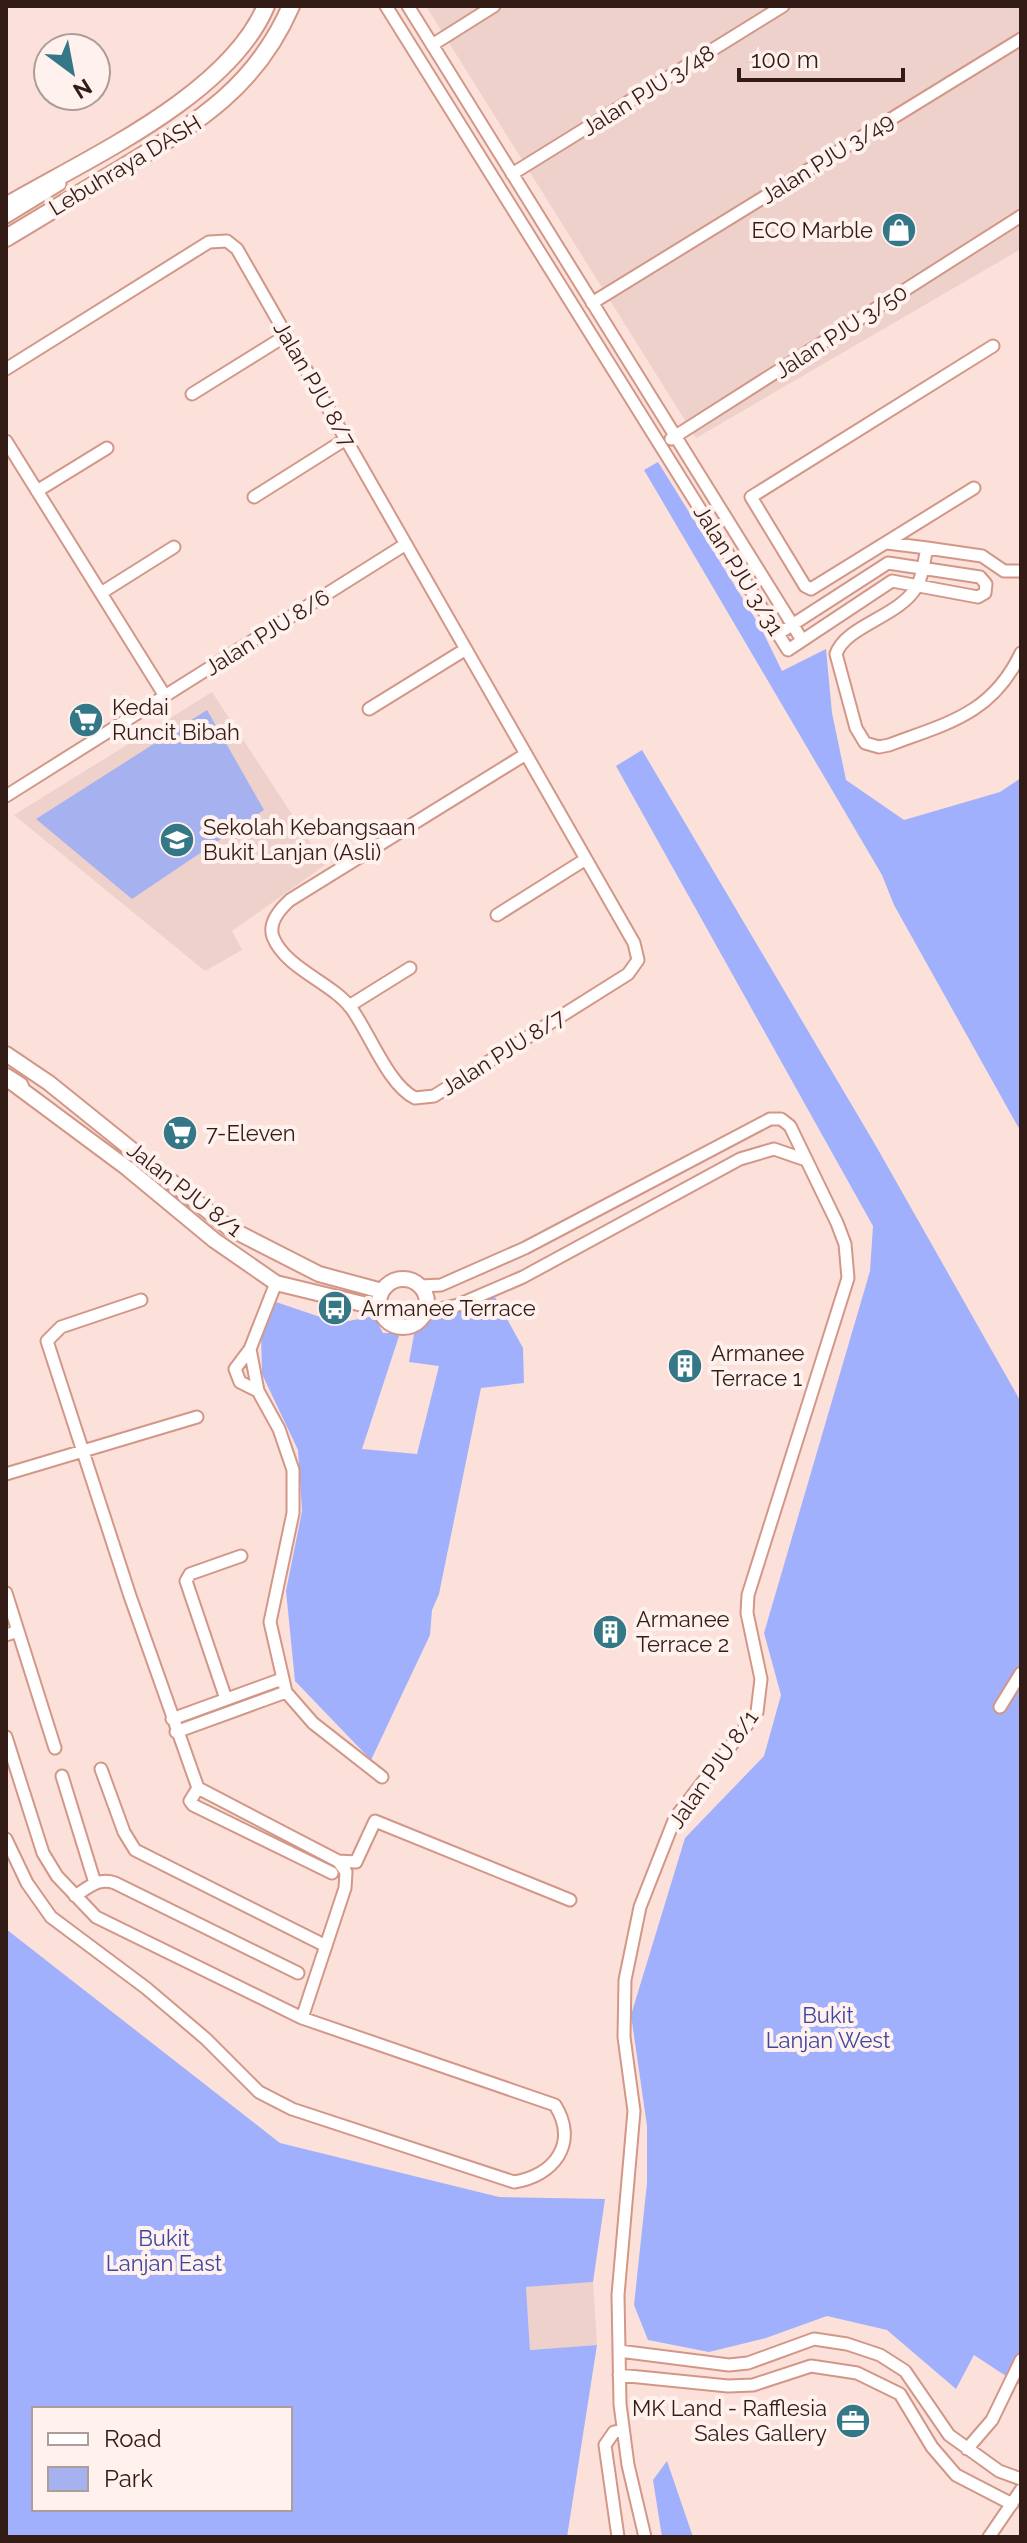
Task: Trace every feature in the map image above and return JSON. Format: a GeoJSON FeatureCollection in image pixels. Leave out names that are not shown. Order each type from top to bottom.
{"type":"FeatureCollection","features":[{"type":"Feature","properties":{"kind":"highway","name":"Lebuhraya DASH"},"geometry":{"type":"LineString","coordinates":[[6,206],[191,97],[231,60],[259,22],[266,6]]}},
{"type":"Feature","properties":{"kind":"highway","name":"Lebuhraya DASH"},"geometry":{"type":"LineString","coordinates":[[6,238],[203,119],[250,76],[279,34],[291,6]]}},
{"type":"Feature","properties":{"kind":"main road","name":"Jalan PJU 8/1"},"geometry":{"type":"LineString","coordinates":[[6,1054],[139,1153],[229,1228],[319,1274],[382,1291]]}},
{"type":"Feature","properties":{"kind":"main road","name":"Jalan PJU 8/1"},"geometry":{"type":"LineString","coordinates":[[11,1081],[127,1168],[214,1240],[276,1283],[379,1308]]}},
{"type":"Feature","properties":{"kind":"main road"},"geometry":{"type":"LineString","coordinates":[[127,1168],[139,1153]]}},
{"type":"Feature","properties":{"kind":"main road"},"geometry":{"type":"LineString","coordinates":[[404,1278],[421,1286],[427,1298],[426,1312],[416,1323],[401,1327],[387,1321],[379,1308],[382,1291],[395,1280],[404,1278]]}},
{"type":"Feature","properties":{"kind":"street","name":"Jalan PJU 3/31"},"geometry":{"type":"LineString","coordinates":[[386,6],[788,650],[802,640],[408,6]]}},
{"type":"Feature","properties":{"kind":"street"},"geometry":{"type":"LineString","coordinates":[[432,45],[494,6]]}},
{"type":"Feature","properties":{"kind":"street","name":"Jalan PJU 3/48"},"geometry":{"type":"LineString","coordinates":[[512,174],[783,6]]}},
{"type":"Feature","properties":{"kind":"street","name":"Jalan PJU 3/49"},"geometry":{"type":"LineString","coordinates":[[592,303],[1021,39]]}},
{"type":"Feature","properties":{"kind":"street"},"geometry":{"type":"LineString","coordinates":[[6,217],[139,137],[215,83]]}},
{"type":"Feature","properties":{"kind":"street","name":"Jalan PJU 3/50"},"geometry":{"type":"LineString","coordinates":[[661,445],[1021,216]]}},
{"type":"Feature","properties":{"kind":"street","name":"Jalan PJU 8/7"},"geometry":{"type":"LineString","coordinates":[[6,369],[209,242],[220,240],[237,249],[287,335],[586,859],[637,951],[635,968],[434,1096],[423,1100],[406,1094],[349,1006],[288,956],[275,941],[273,925],[280,910],[526,754]]}},
{"type":"Feature","properties":{"kind":"street"},"geometry":{"type":"LineString","coordinates":[[192,394],[287,335]]}},
{"type":"Feature","properties":{"kind":"street"},"geometry":{"type":"LineString","coordinates":[[974,488],[811,589],[805,586],[751,497],[993,346]]}},
{"type":"Feature","properties":{"kind":"street"},"geometry":{"type":"LineString","coordinates":[[254,497],[346,439]]}},
{"type":"Feature","properties":{"kind":"street"},"geometry":{"type":"LineString","coordinates":[[6,441],[165,696]]}},
{"type":"Feature","properties":{"kind":"street"},"geometry":{"type":"LineString","coordinates":[[37,491],[107,448]]}},
{"type":"Feature","properties":{"kind":"street"},"geometry":{"type":"LineString","coordinates":[[886,543],[982,556],[1004,571],[1021,571]]}},
{"type":"Feature","properties":{"kind":"street","name":"Jalan PJU 8/6"},"geometry":{"type":"LineString","coordinates":[[6,796],[406,544]]}},
{"type":"Feature","properties":{"kind":"street"},"geometry":{"type":"LineString","coordinates":[[101,593],[174,547]]}},
{"type":"Feature","properties":{"kind":"street"},"geometry":{"type":"LineString","coordinates":[[927,548],[918,586],[898,607],[847,638],[836,654],[856,728],[870,747],[889,745],[961,717],[1000,691],[1021,653]]}},
{"type":"Feature","properties":{"kind":"street"},"geometry":{"type":"LineString","coordinates":[[778,634],[888,563],[980,577],[987,589],[978,597],[892,581],[802,640]]}},
{"type":"Feature","properties":{"kind":"street"},"geometry":{"type":"LineString","coordinates":[[369,709],[466,649]]}},
{"type":"Feature","properties":{"kind":"street"},"geometry":{"type":"LineString","coordinates":[[497,915],[586,859]]}},
{"type":"Feature","properties":{"kind":"street"},"geometry":{"type":"LineString","coordinates":[[349,1006],[410,968]]}},
{"type":"Feature","properties":{"kind":"street","name":"Jalan PJU 8/1"},"geometry":{"type":"LineString","coordinates":[[421,1286],[441,1285],[525,1248],[770,1119],[781,1119],[796,1137],[803,1159],[845,1244],[848,1278],[748,1595],[747,1613],[761,1679],[757,1712],[675,1818],[652,1868],[631,1944],[625,1980],[624,2037],[634,2111],[618,2295],[619,2375],[623,2430],[636,2508],[645,2537]]}},
{"type":"Feature","properties":{"kind":"street"},"geometry":{"type":"LineString","coordinates":[[728,1139],[740,1159]]}},
{"type":"Feature","properties":{"kind":"street"},"geometry":{"type":"LineString","coordinates":[[426,1312],[458,1305],[523,1277],[740,1159],[774,1149],[803,1159]]}},
{"type":"Feature","properties":{"kind":"street"},"geometry":{"type":"LineString","coordinates":[[258,1391],[245,1386],[236,1376],[238,1361],[250,1349],[276,1283]]}},
{"type":"Feature","properties":{"kind":"street"},"geometry":{"type":"LineString","coordinates":[[141,1300],[61,1327],[47,1341],[81,1451],[176,1732],[198,1788],[338,1861],[356,1862],[375,1821],[570,1900]]}},
{"type":"Feature","properties":{"kind":"street"},"geometry":{"type":"LineString","coordinates":[[250,1349],[258,1391],[279,1429],[293,1470],[293,1513],[270,1622],[286,1692],[313,1723],[382,1777]]}},
{"type":"Feature","properties":{"kind":"street"},"geometry":{"type":"LineString","coordinates":[[6,1474],[197,1417]]}},
{"type":"Feature","properties":{"kind":"street"},"geometry":{"type":"LineString","coordinates":[[226,1699],[186,1581],[190,1574],[241,1556]]}},
{"type":"Feature","properties":{"kind":"street"},"geometry":{"type":"LineString","coordinates":[[6,1593],[12,1633],[55,1748]]}},
{"type":"Feature","properties":{"kind":"street"},"geometry":{"type":"LineString","coordinates":[[1000,1707],[1021,1673]]}},
{"type":"Feature","properties":{"kind":"street"},"geometry":{"type":"LineString","coordinates":[[172,1719],[282,1679]]}},
{"type":"Feature","properties":{"kind":"street"},"geometry":{"type":"LineString","coordinates":[[176,1732],[286,1692]]}},
{"type":"Feature","properties":{"kind":"street"},"geometry":{"type":"LineString","coordinates":[[6,1737],[43,1853],[75,1896],[110,1926],[302,2018],[555,2105],[566,2133],[555,2164],[541,2174],[514,2182],[292,2109],[259,2092],[206,2039],[146,1988],[51,1917],[27,1883],[6,1839]]}},
{"type":"Feature","properties":{"kind":"street"},"geometry":{"type":"LineString","coordinates":[[101,1769],[124,1832],[135,1850],[326,1946]]}},
{"type":"Feature","properties":{"kind":"street"},"geometry":{"type":"LineString","coordinates":[[62,1776],[95,1883]]}},
{"type":"Feature","properties":{"kind":"street"},"geometry":{"type":"LineString","coordinates":[[198,1788],[190,1801],[193,1805],[332,1873]]}},
{"type":"Feature","properties":{"kind":"street"},"geometry":{"type":"LineString","coordinates":[[302,2018],[347,1879],[338,1861]]}},
{"type":"Feature","properties":{"kind":"street"},"geometry":{"type":"LineString","coordinates":[[75,1896],[95,1883],[106,1880],[115,1883],[298,1973]]}},
{"type":"Feature","properties":{"kind":"street"},"geometry":{"type":"LineString","coordinates":[[619,2351],[729,2365],[748,2363],[795,2344],[828,2339],[880,2355],[905,2371],[949,2435],[999,2471],[1021,2479]]}},
{"type":"Feature","properties":{"kind":"street"},"geometry":{"type":"LineString","coordinates":[[967,2449],[992,2420],[1021,2360]]}},
{"type":"Feature","properties":{"kind":"street"},"geometry":{"type":"LineString","coordinates":[[619,2375],[728,2386],[753,2385],[811,2366],[834,2368],[881,2381],[900,2394],[932,2447],[956,2475],[1012,2504]]}},
{"type":"Feature","properties":{"kind":"street"},"geometry":{"type":"LineString","coordinates":[[618,2537],[605,2445],[614,2432],[623,2430]]}},
{"type":"Feature","properties":{"kind":"street"},"geometry":{"type":"LineString","coordinates":[[932,2447],[949,2435]]}},
{"type":"Feature","properties":{"kind":"street"},"geometry":{"type":"LineString","coordinates":[[989,2537],[1021,2490]]}},
{"type":"Feature","properties":{"kind":"shaded area"},"geometry":{"type":"Polygon","coordinates":[[[426,6],[1021,6],[1021,249],[696,438],[426,6]]]}},
{"type":"Feature","properties":{"kind":"shaded area","name":"Sekolah Kebangsaan Bukit Lanjan (Asli)"},"geometry":{"type":"Polygon","coordinates":[[[212,692],[325,865],[232,931],[242,950],[205,971],[14,815],[212,692]]]}},
{"type":"Feature","properties":{"kind":"shaded area"},"geometry":{"type":"Polygon","coordinates":[[[593,2282],[597,2345],[530,2350],[526,2287],[593,2282]]]}},
{"type":"Feature","properties":{"kind":"green space"},"geometry":{"type":"Polygon","coordinates":[[[658,462],[761,628],[782,671],[826,649],[832,713],[846,780],[904,820],[1000,792],[1021,778],[1021,1132],[894,905],[882,875],[644,470],[658,462]]]}},
{"type":"Feature","properties":{"kind":"green space"},"geometry":{"type":"Polygon","coordinates":[[[207,710],[264,810],[132,899],[36,819],[207,710]]]}},
{"type":"Feature","properties":{"kind":"green space","name":"Bukit Lanjan West"},"geometry":{"type":"Polygon","coordinates":[[[642,750],[876,1146],[1021,1402],[1021,2386],[974,2355],[956,2389],[887,2330],[827,2316],[766,2338],[709,2352],[648,2340],[634,2305],[647,2183],[647,2126],[631,2015],[685,1838],[764,1756],[781,1695],[764,1633],[870,1271],[873,1226],[616,766],[642,750]]]}},
{"type":"Feature","properties":{"kind":"green space"},"geometry":{"type":"Polygon","coordinates":[[[495,1297],[523,1348],[524,1383],[481,1388],[439,1594],[432,1610],[430,1635],[371,1760],[295,1681],[286,1591],[302,1511],[298,1450],[262,1374],[261,1333],[276,1302],[338,1323],[374,1316],[383,1333],[400,1333],[362,1449],[417,1454],[439,1366],[409,1362],[415,1329],[430,1318],[495,1297]]]}},
{"type":"Feature","properties":{"kind":"green space","name":"Bukit Lanjan East"},"geometry":{"type":"Polygon","coordinates":[[[6,1929],[280,2143],[499,2197],[605,2199],[593,2282],[526,2287],[530,2350],[597,2345],[567,2537],[6,2537],[6,1929]]]}},
{"type":"Feature","properties":{"kind":"green space"},"geometry":{"type":"Polygon","coordinates":[[[667,2461],[693,2537],[662,2537],[653,2480],[667,2461]]]}},
{"type":"Feature","properties":{"kind":"place","name":"ECO Marble"},"geometry":{"type":"Point","coordinates":[899,230]}},
{"type":"Feature","properties":{"kind":"place","name":"Kedai Runcit Bibah"},"geometry":{"type":"Point","coordinates":[86,720]}},
{"type":"Feature","properties":{"kind":"place","name":"Sekolah Kebangsaan Bukit Lanjan (Asli)"},"geometry":{"type":"Point","coordinates":[177,840]}},
{"type":"Feature","properties":{"kind":"place","name":"7-Eleven"},"geometry":{"type":"Point","coordinates":[180,1133]}},
{"type":"Feature","properties":{"kind":"place","name":"Armanee Terrace"},"geometry":{"type":"Point","coordinates":[335,1308]}},
{"type":"Feature","properties":{"kind":"place","name":"Armanee Terrace 1"},"geometry":{"type":"Point","coordinates":[685,1366]}},
{"type":"Feature","properties":{"kind":"place","name":"Armanee Terrace 2"},"geometry":{"type":"Point","coordinates":[610,1632]}},
{"type":"Feature","properties":{"kind":"place","name":"MK Land - Rafflesia Sales Gallery"},"geometry":{"type":"Point","coordinates":[853,2421]}}]}
